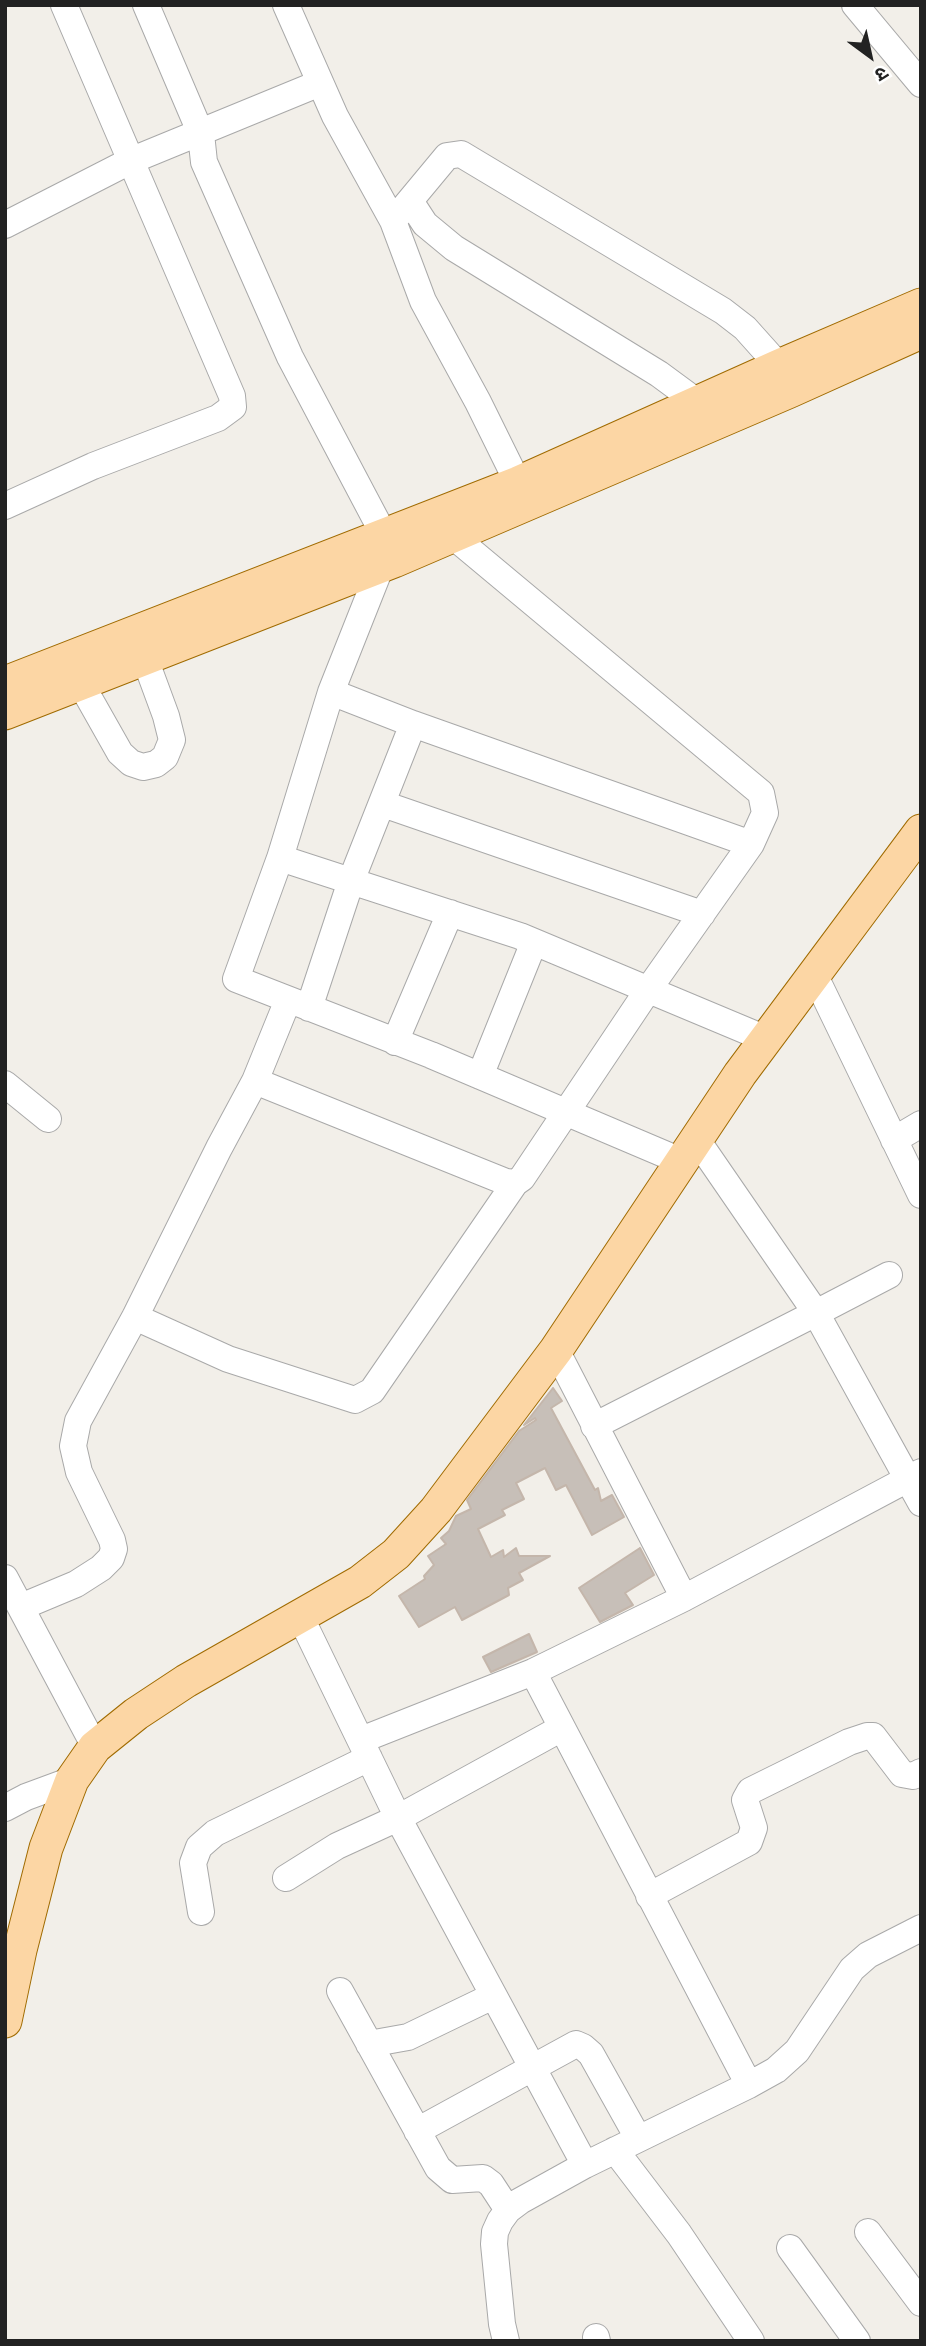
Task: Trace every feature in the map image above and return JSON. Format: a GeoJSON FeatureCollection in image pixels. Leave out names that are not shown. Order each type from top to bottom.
{"type":"FeatureCollection","features":[{"type":"Feature","properties":{"kind":"main road"},"geometry":{"type":"LineString","coordinates":[[5,683],[382,551],[453,536],[522,494],[697,402],[921,305]]}},
{"type":"Feature","properties":{"kind":"main road"},"geometry":{"type":"LineString","coordinates":[[5,713],[145,659],[382,551],[790,391],[921,331]]}},
{"type":"Feature","properties":{"kind":"main road"},"geometry":{"type":"LineString","coordinates":[[5,2021],[46,1847],[72,1780],[95,1747],[136,1714],[186,1681],[301,1618],[360,1582],[396,1554],[436,1510],[556,1350],[766,1039],[920,832]]}},
{"type":"Feature","properties":{"kind":"street"},"geometry":{"type":"LineString","coordinates":[[8,497],[218,418],[233,407],[232,396],[64,5]]}},
{"type":"Feature","properties":{"kind":"street"},"geometry":{"type":"LineString","coordinates":[[146,5],[201,134],[204,162],[290,357],[382,551],[331,692],[281,858],[236,979],[565,1111],[690,1151],[816,1314],[914,1475],[921,1503]]}},
{"type":"Feature","properties":{"kind":"street"},"geometry":{"type":"LineString","coordinates":[[286,5],[335,116],[393,222],[423,301],[478,402],[522,494]]}},
{"type":"Feature","properties":{"kind":"street"},"geometry":{"type":"LineString","coordinates":[[855,5],[921,84]]}},
{"type":"Feature","properties":{"kind":"street"},"geometry":{"type":"LineString","coordinates":[[5,225],[130,161],[320,83]]}},
{"type":"Feature","properties":{"kind":"street"},"geometry":{"type":"LineString","coordinates":[[393,222],[447,156],[461,154],[723,311],[745,328],[779,366]]}},
{"type":"Feature","properties":{"kind":"street"},"geometry":{"type":"LineString","coordinates":[[410,201],[425,224],[454,248],[659,374],[697,402]]}},
{"type":"Feature","properties":{"kind":"street"},"geometry":{"type":"LineString","coordinates":[[135,1317],[228,1359],[355,1400],[372,1391],[751,844],[765,813],[761,793],[453,536]]}},
{"type":"Feature","properties":{"kind":"street"},"geometry":{"type":"LineString","coordinates":[[81,684],[120,753],[131,763],[143,767],[156,764],[165,757],[172,740],[145,659]]}},
{"type":"Feature","properties":{"kind":"street"},"geometry":{"type":"LineString","coordinates":[[331,692],[413,724],[751,844]]}},
{"type":"Feature","properties":{"kind":"street"},"geometry":{"type":"LineString","coordinates":[[21,1607],[76,1584],[111,1558],[114,1549],[112,1540],[79,1472],[73,1446],[78,1421],[135,1317],[219,1148],[299,1004],[383,804],[413,724]]}},
{"type":"Feature","properties":{"kind":"street"},"geometry":{"type":"LineString","coordinates":[[383,804],[702,914]]}},
{"type":"Feature","properties":{"kind":"street"},"geometry":{"type":"LineString","coordinates":[[281,858],[534,942],[766,1039]]}},
{"type":"Feature","properties":{"kind":"street"},"geometry":{"type":"LineString","coordinates":[[395,1042],[450,913]]}},
{"type":"Feature","properties":{"kind":"street"},"geometry":{"type":"LineString","coordinates":[[480,1076],[534,942]]}},
{"type":"Feature","properties":{"kind":"street"},"geometry":{"type":"LineString","coordinates":[[814,974],[921,1195]]}},
{"type":"Feature","properties":{"kind":"street"},"geometry":{"type":"LineString","coordinates":[[255,1082],[506,1182],[515,1183]]}},
{"type":"Feature","properties":{"kind":"street"},"geometry":{"type":"LineString","coordinates":[[5,1084],[48,1119]]}},
{"type":"Feature","properties":{"kind":"street"},"geometry":{"type":"LineString","coordinates":[[894,1140],[921,1124]]}},
{"type":"Feature","properties":{"kind":"street"},"geometry":{"type":"LineString","coordinates":[[594,1426],[889,1275]]}},
{"type":"Feature","properties":{"kind":"street"},"geometry":{"type":"LineString","coordinates":[[556,1350],[684,1598]]}},
{"type":"Feature","properties":{"kind":"street"},"geometry":{"type":"LineString","coordinates":[[201,1912],[194,1870],[199,1847],[215,1833],[365,1749],[533,1672],[684,1598],[914,1475]]}},
{"type":"Feature","properties":{"kind":"street"},"geometry":{"type":"LineString","coordinates":[[5,1578],[95,1747]]}},
{"type":"Feature","properties":{"kind":"street"},"geometry":{"type":"LineString","coordinates":[[301,1618],[398,1818],[585,2165]]}},
{"type":"Feature","properties":{"kind":"street"},"geometry":{"type":"LineString","coordinates":[[533,1672],[749,2085]]}},
{"type":"Feature","properties":{"kind":"street"},"geometry":{"type":"LineString","coordinates":[[286,1878],[337,1846],[398,1818],[561,1729]]}},
{"type":"Feature","properties":{"kind":"street"},"geometry":{"type":"LineString","coordinates":[[649,1896],[749,1842],[754,1828],[745,1800],[750,1791],[849,1742],[873,1736],[902,1774],[913,1776],[921,1772]]}},
{"type":"Feature","properties":{"kind":"street"},"geometry":{"type":"LineString","coordinates":[[5,1808],[72,1780]]}},
{"type":"Feature","properties":{"kind":"street"},"geometry":{"type":"LineString","coordinates":[[504,2332],[494,2245],[495,2232],[508,2210],[585,2165],[776,2070],[797,2052],[852,1969],[868,1955],[921,1928]]}},
{"type":"Feature","properties":{"kind":"street"},"geometry":{"type":"LineString","coordinates":[[341,1991],[438,2168],[452,2179],[483,2178],[491,2184],[508,2210]]}},
{"type":"Feature","properties":{"kind":"street"},"geometry":{"type":"LineString","coordinates":[[369,2044],[408,2037],[494,1996]]}},
{"type":"Feature","properties":{"kind":"street"},"geometry":{"type":"LineString","coordinates":[[417,2131],[566,2048],[576,2045],[583,2047],[591,2054],[627,2144],[679,2234],[751,2341]]}},
{"type":"Feature","properties":{"kind":"street"},"geometry":{"type":"LineString","coordinates":[[868,2232],[920,2301]]}},
{"type":"Feature","properties":{"kind":"street"},"geometry":{"type":"LineString","coordinates":[[790,2248],[857,2341]]}},
{"type":"Feature","properties":{"kind":"building"},"geometry":{"type":"Polygon","coordinates":[[[553,1388],[562,1401],[551,1408],[595,1490],[598,1488],[601,1501],[612,1495],[624,1517],[592,1535],[566,1485],[556,1490],[545,1468],[516,1483],[524,1499],[502,1510],[505,1515],[478,1529],[491,1557],[503,1550],[504,1557],[516,1548],[519,1556],[550,1556],[519,1573],[523,1580],[508,1588],[509,1595],[462,1620],[455,1607],[419,1627],[399,1596],[425,1579],[424,1576],[434,1565],[428,1556],[446,1544],[441,1538],[449,1531],[456,1516],[471,1509],[467,1500],[519,1431],[536,1420],[535,1418],[524,1425],[553,1388]]]}},
{"type":"Feature","properties":{"kind":"building"},"geometry":{"type":"Polygon","coordinates":[[[640,1548],[654,1575],[625,1593],[633,1605],[600,1622],[579,1588],[640,1548]]]}},
{"type":"Feature","properties":{"kind":"building"},"geometry":{"type":"Polygon","coordinates":[[[529,1634],[537,1652],[491,1672],[483,1657],[529,1634]]]}}]}
